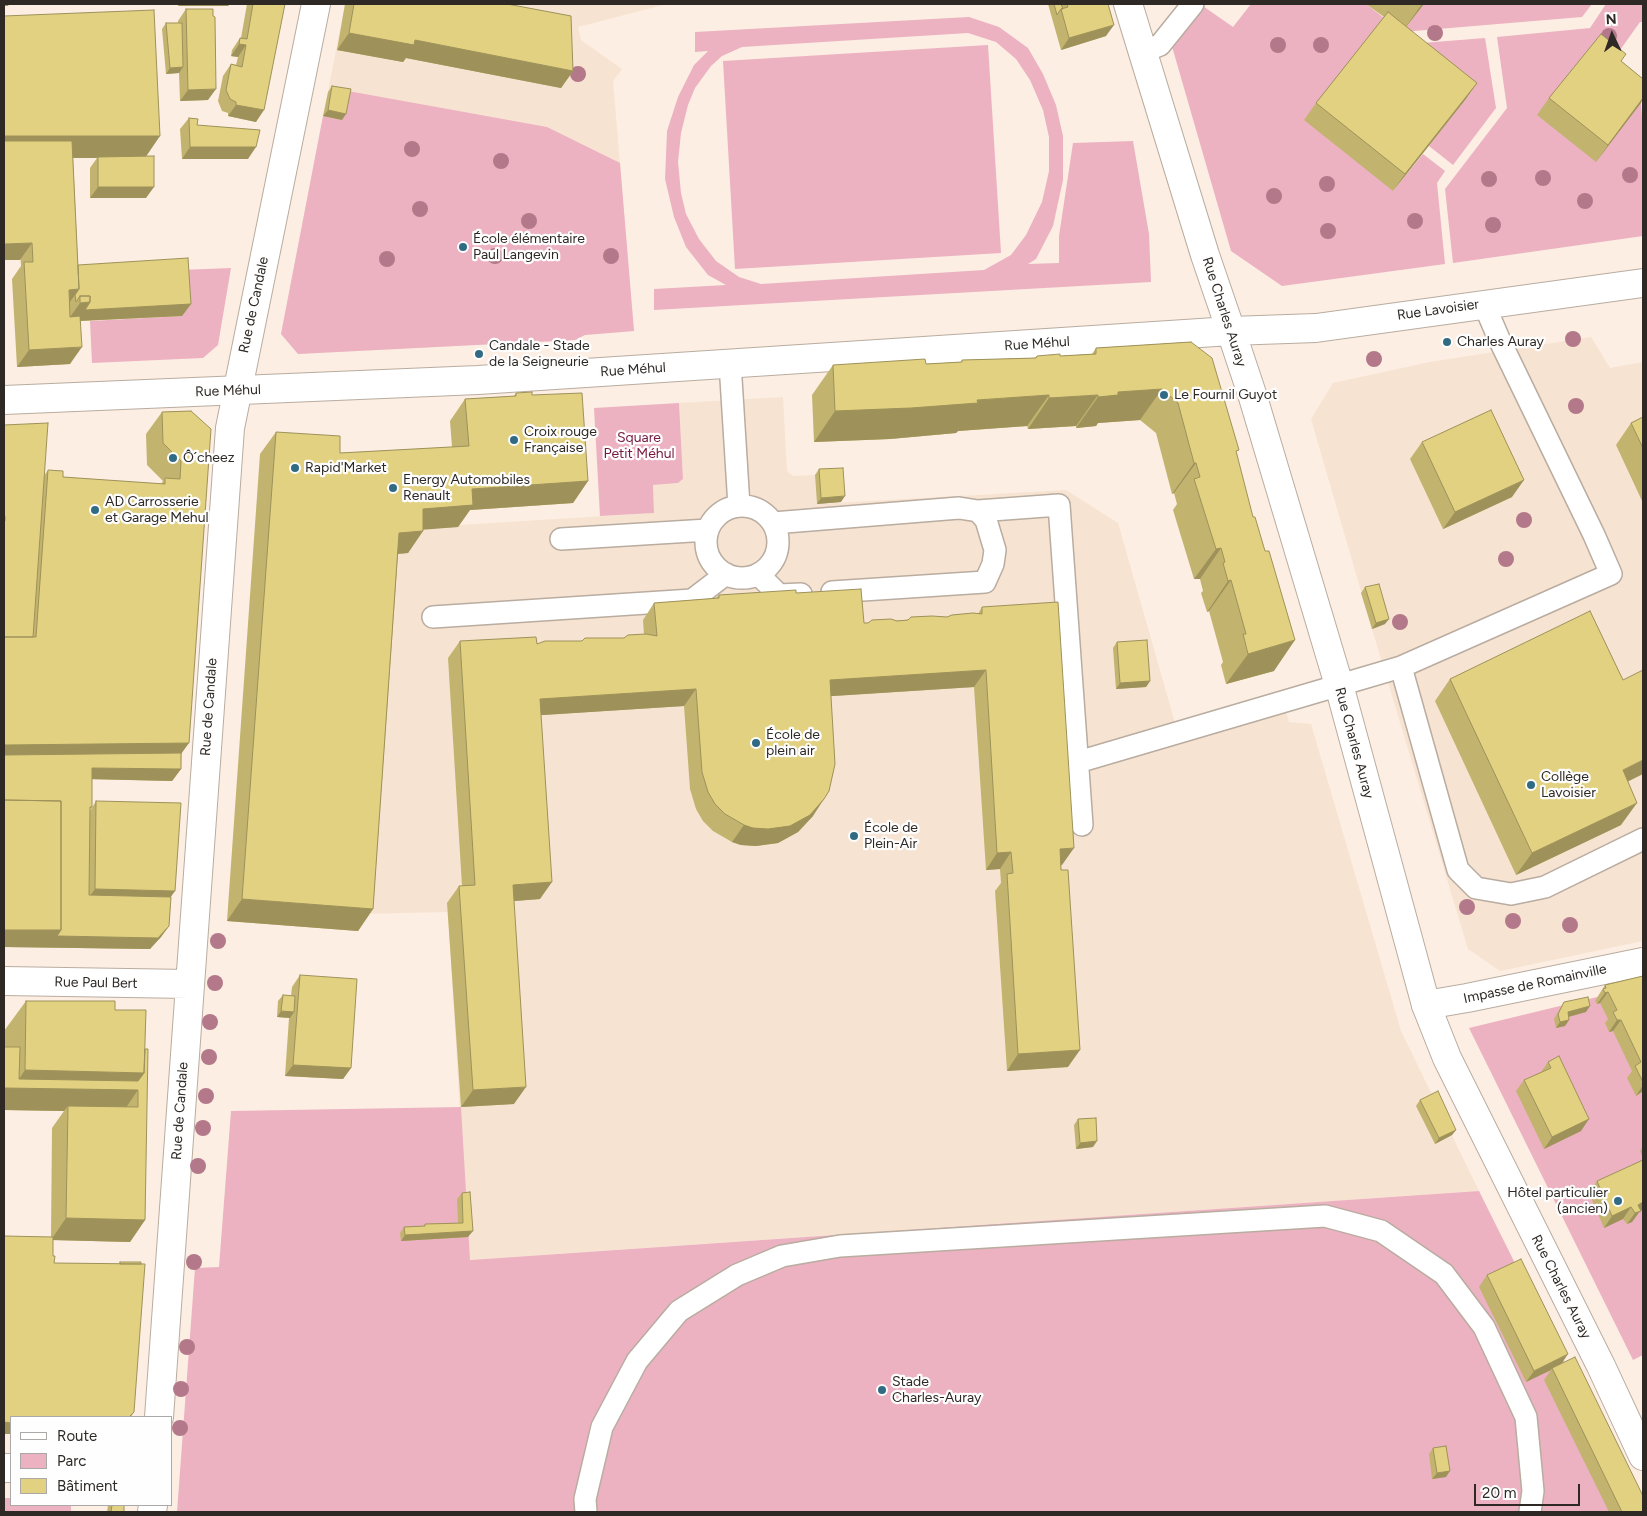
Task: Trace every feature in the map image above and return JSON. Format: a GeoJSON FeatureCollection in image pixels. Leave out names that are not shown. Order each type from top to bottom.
{"type":"FeatureCollection","features":[{"type":"Feature","properties":{"kind":"street","name":"Rue de Candale"},"geometry":{"type":"LineString","coordinates":[[158,1416],[230,428],[316,4]]}},
{"type":"Feature","properties":{"kind":"street","name":"Rue Charles Auray"},"geometry":{"type":"LineString","coordinates":[[1128,4],[1205,255],[1252,394],[1339,685],[1426,1005],[1447,1058],[1601,1366],[1643,1456]]}},
{"type":"Feature","properties":{"kind":"street","name":"Rue Lavoisier"},"geometry":{"type":"LineString","coordinates":[[1231,331],[1316,328],[1643,283]]}},
{"type":"Feature","properties":{"kind":"street","name":"Rue Méhul"},"geometry":{"type":"LineString","coordinates":[[4,400],[478,380],[1231,331]]}},
{"type":"Feature","properties":{"kind":"street","name":"Impasse de Romainville"},"geometry":{"type":"LineString","coordinates":[[1426,1005],[1643,962]]}},
{"type":"Feature","properties":{"kind":"street","name":"Rue Paul Bert"},"geometry":{"type":"LineString","coordinates":[[4,981],[189,984]]}},
{"type":"Feature","properties":{"kind":"lane"},"geometry":{"type":"LineString","coordinates":[[1143,52],[1160,45],[1194,4]]}},
{"type":"Feature","properties":{"kind":"lane"},"geometry":{"type":"LineString","coordinates":[[1078,762],[1401,668],[1611,574],[1484,304]]}},
{"type":"Feature","properties":{"kind":"lane"},"geometry":{"type":"LineString","coordinates":[[730,363],[739,506]]}},
{"type":"Feature","properties":{"kind":"lane"},"geometry":{"type":"LineString","coordinates":[[773,523],[959,508],[978,511],[1059,505],[1082,825]]}},
{"type":"Feature","properties":{"kind":"lane"},"geometry":{"type":"LineString","coordinates":[[739,506],[755,508],[773,523],[777,533],[776,552],[773,561],[758,574],[737,577],[726,574],[711,560],[706,540],[708,530],[717,516],[724,511],[739,506]]}},
{"type":"Feature","properties":{"kind":"lane"},"geometry":{"type":"LineString","coordinates":[[758,574],[779,595],[985,582],[993,564],[995,550],[986,520],[978,511]]}},
{"type":"Feature","properties":{"kind":"lane"},"geometry":{"type":"LineString","coordinates":[[562,539],[708,530]]}},
{"type":"Feature","properties":{"kind":"lane"},"geometry":{"type":"LineString","coordinates":[[433,617],[692,600],[726,574]]}},
{"type":"Feature","properties":{"kind":"lane"},"geometry":{"type":"LineString","coordinates":[[1401,668],[1458,870],[1476,888],[1511,894],[1545,887],[1643,839]]}},
{"type":"Feature","properties":{"kind":"lane"},"geometry":{"type":"LineString","coordinates":[[586,1512],[585,1499],[602,1427],[637,1361],[679,1311],[737,1275],[782,1256],[840,1246],[1325,1216],[1381,1231],[1444,1274],[1484,1327],[1526,1417],[1533,1491],[1530,1512]]}},
{"type":"Feature","properties":{"kind":"shaded area","name":"École élémentaire Paul Langevin"},"geometry":{"type":"Polygon","coordinates":[[[345,4],[667,4],[578,27],[581,40],[622,69],[613,81],[634,331],[585,335],[575,340],[298,354],[281,334],[345,4]]]}},
{"type":"Feature","properties":{"kind":"shaded area","name":"Collège Lavoisier"},"geometry":{"type":"Polygon","coordinates":[[[1591,337],[1610,368],[1643,362],[1643,941],[1500,971],[1468,949],[1311,419],[1333,383],[1430,362],[1591,337]]]}},
{"type":"Feature","properties":{"kind":"shaded area","name":"École de Plein-Air"},"geometry":{"type":"Polygon","coordinates":[[[783,397],[787,471],[793,476],[815,475],[817,504],[1066,490],[1118,523],[1175,723],[1281,694],[1289,722],[1311,724],[1401,1031],[1479,1191],[469,1260],[448,912],[359,914],[384,555],[407,531],[457,527],[458,525],[654,513],[653,485],[678,483],[683,479],[679,403],[783,397]]]}},
{"type":"Feature","properties":{"kind":"green space"},"geometry":{"type":"Polygon","coordinates":[[[1200,4],[1233,27],[1251,4],[1366,4],[1384,18],[1393,191],[1423,154],[1445,171],[1437,183],[1445,264],[1282,286],[1231,251],[1171,43],[1200,4]]]}},
{"type":"Feature","properties":{"kind":"green space"},"geometry":{"type":"Polygon","coordinates":[[[1424,4],[1592,4],[1582,17],[1402,32],[1424,4]]]}},
{"type":"Feature","properties":{"kind":"green space"},"geometry":{"type":"Polygon","coordinates":[[[1606,4],[1643,4],[1643,22],[1640,22],[1608,67],[1641,103],[1643,131],[1643,236],[1453,263],[1445,189],[1507,108],[1497,37],[1590,28],[1606,4]]]}},
{"type":"Feature","properties":{"kind":"green space"},"geometry":{"type":"Polygon","coordinates":[[[969,17],[999,27],[1028,48],[1043,74],[1056,105],[1063,136],[1063,180],[1053,226],[1036,259],[1028,264],[1059,263],[1059,236],[1073,143],[1133,141],[1149,234],[1151,282],[654,310],[654,289],[726,285],[708,275],[686,247],[674,217],[665,179],[667,131],[678,97],[694,65],[708,51],[695,52],[695,32],[969,17]],[[968,33],[742,47],[722,56],[711,66],[695,88],[688,105],[681,133],[678,162],[681,193],[686,214],[699,239],[716,261],[739,277],[761,284],[984,270],[1011,255],[1026,235],[1042,202],[1049,171],[1049,137],[1043,110],[1030,80],[1016,59],[996,42],[968,33]]]}},
{"type":"Feature","properties":{"kind":"green space"},"geometry":{"type":"Polygon","coordinates":[[[1485,38],[1496,108],[1453,165],[1429,146],[1397,45],[1485,38]]]}},
{"type":"Feature","properties":{"kind":"green space"},"geometry":{"type":"Polygon","coordinates":[[[988,45],[1001,253],[735,269],[723,61],[988,45]]]}},
{"type":"Feature","properties":{"kind":"green space","name":"École élémentaire Paul Langevin"},"geometry":{"type":"Polygon","coordinates":[[[348,91],[547,127],[620,163],[634,331],[585,335],[575,340],[298,354],[281,334],[323,116],[342,120],[348,91]]]}},
{"type":"Feature","properties":{"kind":"green space"},"geometry":{"type":"Polygon","coordinates":[[[231,268],[218,345],[203,358],[92,363],[90,321],[182,316],[180,270],[231,268]]]}},
{"type":"Feature","properties":{"kind":"green space","name":"Square Petit Méhul"},"geometry":{"type":"Polygon","coordinates":[[[679,403],[683,479],[678,483],[653,485],[654,513],[600,516],[594,408],[679,403]]]}},
{"type":"Feature","properties":{"kind":"green space"},"geometry":{"type":"Polygon","coordinates":[[[1626,990],[1643,1027],[1643,1355],[1633,1360],[1469,1028],[1626,990]]]}},
{"type":"Feature","properties":{"kind":"green space","name":"Stade Charles-Auray"},"geometry":{"type":"Polygon","coordinates":[[[461,1107],[470,1260],[1479,1191],[1639,1512],[177,1512],[195,1268],[219,1267],[231,1111],[461,1107]]]}},
{"type":"Feature","properties":{"kind":"green space"},"geometry":{"type":"Polygon","coordinates":[[[4,1498],[10,1498],[10,1506],[71,1506],[71,1512],[4,1512],[4,1498]]]}},
{"type":"Feature","properties":{"kind":"building"},"geometry":{"type":"Polygon","coordinates":[[[253,4],[285,4],[264,110],[236,105],[236,102],[230,99],[226,90],[231,64],[242,67],[246,45],[239,44],[240,38],[247,39],[253,4]]]}},
{"type":"Feature","properties":{"kind":"building"},"geometry":{"type":"Polygon","coordinates":[[[354,4],[507,4],[571,16],[573,71],[415,40],[414,45],[349,33],[354,4]]]}},
{"type":"Feature","properties":{"kind":"building"},"geometry":{"type":"Polygon","coordinates":[[[1054,4],[1061,4],[1063,9],[1057,15],[1054,4]]]}},
{"type":"Feature","properties":{"kind":"building"},"geometry":{"type":"Polygon","coordinates":[[[1067,4],[1108,4],[1114,25],[1069,38],[1061,9],[1068,7],[1067,4]]]}},
{"type":"Feature","properties":{"kind":"building"},"geometry":{"type":"Polygon","coordinates":[[[186,9],[213,9],[213,16],[215,17],[216,89],[188,90],[186,9]]]}},
{"type":"Feature","properties":{"kind":"building"},"geometry":{"type":"Polygon","coordinates":[[[154,10],[160,136],[4,136],[4,16],[154,10]]]}},
{"type":"Feature","properties":{"kind":"building"},"geometry":{"type":"Polygon","coordinates":[[[1388,12],[1477,83],[1405,174],[1316,103],[1388,12]]]}},
{"type":"Feature","properties":{"kind":"building"},"geometry":{"type":"Polygon","coordinates":[[[166,23],[182,23],[183,67],[170,68],[166,23]]]}},
{"type":"Feature","properties":{"kind":"building"},"geometry":{"type":"Polygon","coordinates":[[[1601,34],[1626,54],[1621,61],[1643,79],[1643,98],[1608,145],[1549,98],[1601,34]]]}},
{"type":"Feature","properties":{"kind":"building"},"geometry":{"type":"Polygon","coordinates":[[[332,86],[351,89],[346,114],[328,110],[332,86]]]}},
{"type":"Feature","properties":{"kind":"building"},"geometry":{"type":"Polygon","coordinates":[[[189,118],[198,119],[197,125],[260,130],[256,147],[190,147],[189,118]]]}},
{"type":"Feature","properties":{"kind":"building"},"geometry":{"type":"Polygon","coordinates":[[[4,141],[72,141],[79,289],[69,290],[70,317],[80,316],[82,347],[29,350],[24,262],[33,262],[32,243],[4,244],[4,141]]]}},
{"type":"Feature","properties":{"kind":"building"},"geometry":{"type":"Polygon","coordinates":[[[154,156],[154,187],[98,187],[98,157],[154,156]]]}},
{"type":"Feature","properties":{"kind":"building"},"geometry":{"type":"Polygon","coordinates":[[[188,258],[191,304],[85,310],[90,302],[90,296],[80,296],[76,302],[75,295],[79,289],[78,265],[188,258]]]}},
{"type":"Feature","properties":{"kind":"building"},"geometry":{"type":"Polygon","coordinates":[[[80,296],[90,296],[90,302],[80,303],[80,296]]]}},
{"type":"Feature","properties":{"kind":"building"},"geometry":{"type":"Polygon","coordinates":[[[1191,342],[1212,358],[1239,450],[1236,451],[1253,517],[1255,517],[1265,551],[1269,551],[1295,640],[1248,654],[1243,634],[1246,634],[1231,580],[1228,581],[1221,548],[1216,549],[1194,479],[1200,477],[1196,463],[1194,463],[1178,403],[1162,389],[1118,392],[1118,395],[1098,397],[1098,395],[1049,398],[1049,395],[977,400],[978,403],[835,411],[833,365],[925,359],[926,364],[962,362],[962,360],[1036,358],[1037,356],[1060,354],[1060,356],[1096,354],[1096,348],[1191,342]]]}},
{"type":"Feature","properties":{"kind":"building"},"geometry":{"type":"Polygon","coordinates":[[[532,392],[532,395],[582,393],[588,481],[472,489],[473,505],[423,509],[423,531],[399,533],[373,909],[242,899],[276,432],[340,436],[340,453],[469,446],[465,399],[516,396],[516,393],[532,392]]]}},
{"type":"Feature","properties":{"kind":"building"},"geometry":{"type":"Polygon","coordinates":[[[1491,410],[1524,480],[1455,512],[1422,442],[1491,410]]]}},
{"type":"Feature","properties":{"kind":"building"},"geometry":{"type":"Polygon","coordinates":[[[191,411],[211,429],[189,743],[4,745],[4,637],[36,637],[48,470],[63,471],[63,477],[165,484],[165,478],[180,479],[181,461],[163,443],[162,412],[191,411]]]}},
{"type":"Feature","properties":{"kind":"building"},"geometry":{"type":"Polygon","coordinates":[[[1643,417],[1643,448],[1631,423],[1643,417]]]}},
{"type":"Feature","properties":{"kind":"building"},"geometry":{"type":"Polygon","coordinates":[[[48,423],[33,637],[4,637],[4,425],[48,423]]]}},
{"type":"Feature","properties":{"kind":"building"},"geometry":{"type":"Polygon","coordinates":[[[843,468],[845,496],[821,498],[819,469],[843,468]]]}},
{"type":"Feature","properties":{"kind":"building"},"geometry":{"type":"Polygon","coordinates":[[[1379,584],[1389,619],[1376,623],[1365,587],[1379,584]]]}},
{"type":"Feature","properties":{"kind":"building"},"geometry":{"type":"Polygon","coordinates":[[[861,589],[864,623],[872,620],[908,620],[911,617],[947,617],[973,613],[982,614],[982,607],[1058,602],[1074,848],[1060,849],[1061,870],[1068,870],[1080,1050],[1018,1054],[1007,874],[1013,873],[1011,852],[997,853],[986,670],[830,680],[835,764],[829,791],[810,815],[790,826],[768,829],[744,825],[725,814],[715,804],[708,792],[702,772],[696,689],[540,699],[552,882],[513,885],[526,1087],[473,1090],[459,886],[475,885],[460,641],[536,637],[537,644],[545,641],[582,641],[585,638],[624,638],[628,635],[646,634],[657,636],[654,603],[719,598],[719,595],[796,590],[796,593],[861,589]]]}},
{"type":"Feature","properties":{"kind":"building"},"geometry":{"type":"Polygon","coordinates":[[[1590,611],[1623,680],[1643,670],[1643,760],[1623,770],[1637,803],[1532,853],[1450,679],[1590,611]]]}},
{"type":"Feature","properties":{"kind":"building"},"geometry":{"type":"Polygon","coordinates":[[[1147,640],[1150,681],[1120,683],[1117,642],[1147,640]]]}},
{"type":"Feature","properties":{"kind":"building"},"geometry":{"type":"Polygon","coordinates":[[[181,753],[181,769],[92,768],[89,895],[171,897],[169,926],[158,938],[57,936],[61,930],[61,801],[4,800],[4,755],[181,753]]]}},
{"type":"Feature","properties":{"kind":"building"},"geometry":{"type":"Polygon","coordinates":[[[4,800],[61,801],[61,930],[4,930],[4,800]]]}},
{"type":"Feature","properties":{"kind":"building"},"geometry":{"type":"Polygon","coordinates":[[[96,801],[181,803],[175,891],[95,889],[96,801]]]}},
{"type":"Feature","properties":{"kind":"building"},"geometry":{"type":"Polygon","coordinates":[[[300,975],[357,979],[351,1068],[293,1065],[300,975]]]}},
{"type":"Feature","properties":{"kind":"building"},"geometry":{"type":"Polygon","coordinates":[[[1643,976],[1643,1082],[1635,1066],[1641,1062],[1621,1020],[1617,1020],[1613,1012],[1617,1010],[1608,992],[1605,993],[1603,989],[1606,988],[1605,985],[1643,976]]]}},
{"type":"Feature","properties":{"kind":"building"},"geometry":{"type":"Polygon","coordinates":[[[283,995],[295,996],[294,1012],[281,1011],[283,995]]]}},
{"type":"Feature","properties":{"kind":"building"},"geometry":{"type":"Polygon","coordinates":[[[1588,997],[1590,1006],[1568,1012],[1569,1020],[1560,1022],[1558,1014],[1564,1002],[1588,997]]]}},
{"type":"Feature","properties":{"kind":"building"},"geometry":{"type":"Polygon","coordinates":[[[26,1001],[115,1001],[115,1010],[146,1010],[144,1073],[25,1070],[26,1001]]]}},
{"type":"Feature","properties":{"kind":"building"},"geometry":{"type":"Polygon","coordinates":[[[4,1047],[20,1047],[19,1079],[138,1081],[144,1073],[145,1049],[148,1049],[145,1220],[66,1218],[68,1106],[138,1107],[138,1090],[4,1088],[4,1047]]]}},
{"type":"Feature","properties":{"kind":"building"},"geometry":{"type":"Polygon","coordinates":[[[1559,1056],[1589,1119],[1552,1137],[1524,1080],[1551,1068],[1548,1062],[1559,1056]]]}},
{"type":"Feature","properties":{"kind":"building"},"geometry":{"type":"Polygon","coordinates":[[[1438,1091],[1456,1130],[1439,1138],[1420,1100],[1438,1091]]]}},
{"type":"Feature","properties":{"kind":"building"},"geometry":{"type":"Polygon","coordinates":[[[1096,1118],[1097,1141],[1080,1143],[1078,1119],[1096,1118]]]}},
{"type":"Feature","properties":{"kind":"building","name":"Hôtel particulier (ancien)"},"geometry":{"type":"Polygon","coordinates":[[[1643,1160],[1643,1202],[1638,1205],[1641,1211],[1635,1213],[1631,1207],[1612,1216],[1597,1181],[1643,1160]]]}},
{"type":"Feature","properties":{"kind":"building"},"geometry":{"type":"Polygon","coordinates":[[[470,1192],[473,1231],[405,1235],[404,1227],[425,1226],[425,1224],[463,1223],[462,1193],[470,1192]]]}},
{"type":"Feature","properties":{"kind":"building"},"geometry":{"type":"Polygon","coordinates":[[[4,1236],[53,1237],[54,1263],[145,1264],[134,1412],[130,1416],[10,1416],[10,1423],[4,1422],[4,1236]]]}},
{"type":"Feature","properties":{"kind":"building"},"geometry":{"type":"Polygon","coordinates":[[[1521,1259],[1568,1354],[1534,1371],[1487,1275],[1521,1259]]]}},
{"type":"Feature","properties":{"kind":"building"},"geometry":{"type":"Polygon","coordinates":[[[120,1262],[141,1262],[141,1264],[120,1264],[120,1262]]]}},
{"type":"Feature","properties":{"kind":"building"},"geometry":{"type":"Polygon","coordinates":[[[1575,1357],[1643,1496],[1643,1512],[1622,1512],[1552,1368],[1575,1357]]]}},
{"type":"Feature","properties":{"kind":"building"},"geometry":{"type":"Polygon","coordinates":[[[1446,1446],[1450,1471],[1437,1473],[1433,1448],[1446,1446]]]}},
{"type":"Feature","properties":{"kind":"building"},"geometry":{"type":"Polygon","coordinates":[[[112,1506],[124,1506],[124,1512],[111,1512],[112,1506]]]}},
{"type":"Feature","properties":{"kind":"place","name":"École élémentaire Paul Langevin"},"geometry":{"type":"Point","coordinates":[463,247]}},
{"type":"Feature","properties":{"kind":"place","name":"Charles Auray"},"geometry":{"type":"Point","coordinates":[1447,342]}},
{"type":"Feature","properties":{"kind":"place","name":"Candale - Stade de la Seigneurie"},"geometry":{"type":"Point","coordinates":[479,354]}},
{"type":"Feature","properties":{"kind":"place","name":"Le Fournil Guyot"},"geometry":{"type":"Point","coordinates":[1164,395]}},
{"type":"Feature","properties":{"kind":"place","name":"Croix rouge Française"},"geometry":{"type":"Point","coordinates":[514,440]}},
{"type":"Feature","properties":{"kind":"place","name":"Ô´cheez"},"geometry":{"type":"Point","coordinates":[173,458]}},
{"type":"Feature","properties":{"kind":"place","name":"Rapid'Market"},"geometry":{"type":"Point","coordinates":[295,468]}},
{"type":"Feature","properties":{"kind":"place","name":"Energy Automobiles Renault"},"geometry":{"type":"Point","coordinates":[393,488]}},
{"type":"Feature","properties":{"kind":"place","name":"AD Carrosserie et Garage Mehul"},"geometry":{"type":"Point","coordinates":[95,510]}},
{"type":"Feature","properties":{"kind":"place","name":"École de plein air"},"geometry":{"type":"Point","coordinates":[756,743]}},
{"type":"Feature","properties":{"kind":"place","name":"Collège Lavoisier"},"geometry":{"type":"Point","coordinates":[1531,785]}},
{"type":"Feature","properties":{"kind":"place","name":"École de Plein-Air"},"geometry":{"type":"Point","coordinates":[854,836]}},
{"type":"Feature","properties":{"kind":"place","name":"Hôtel particulier (ancien)"},"geometry":{"type":"Point","coordinates":[1618,1201]}},
{"type":"Feature","properties":{"kind":"place","name":"Stade Charles-Auray"},"geometry":{"type":"Point","coordinates":[882,1390]}}]}
